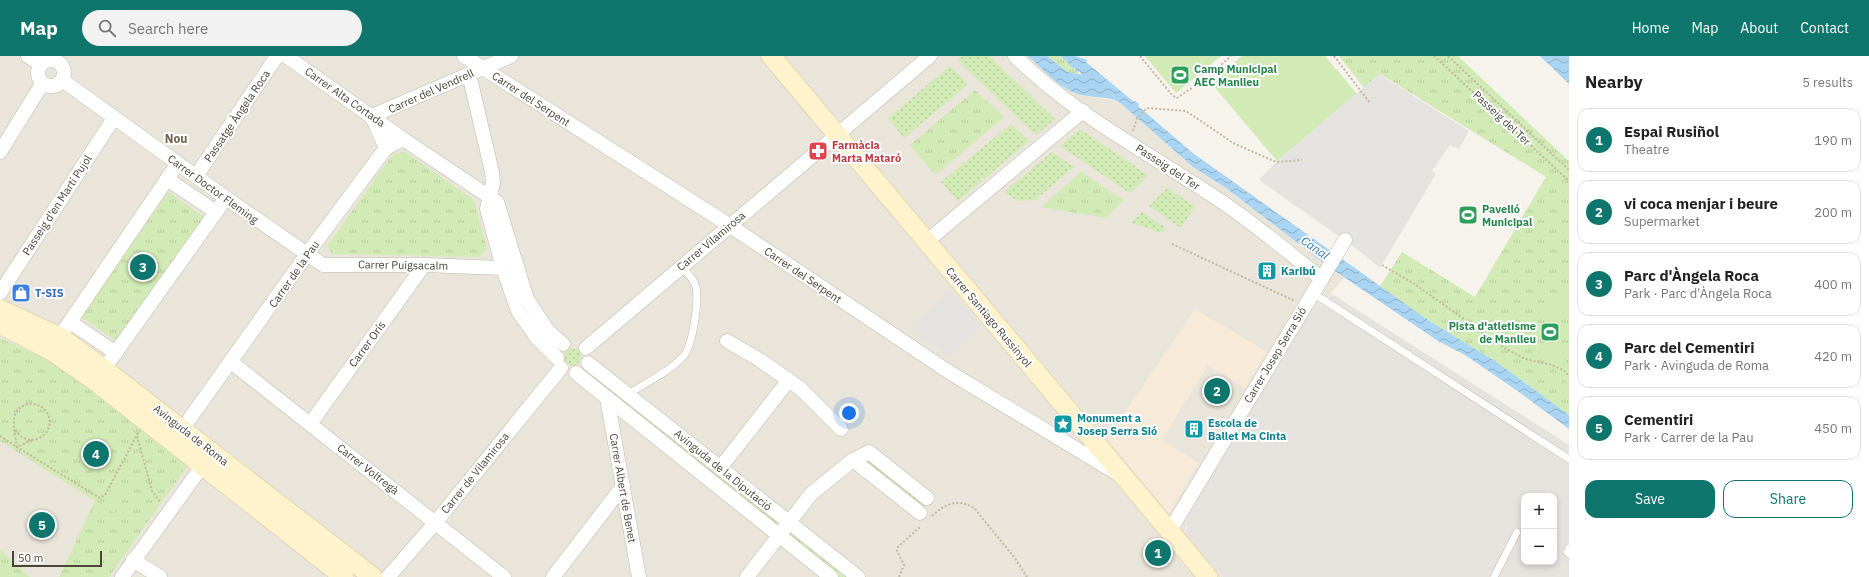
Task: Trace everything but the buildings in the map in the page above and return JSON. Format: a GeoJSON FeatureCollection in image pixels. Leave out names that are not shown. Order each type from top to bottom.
{"type":"FeatureCollection","features":[{"type":"Feature","properties":{"kind":"street"},"geometry":{"type":"LineString","coordinates":[[28,56],[40,64]]}},
{"type":"Feature","properties":{"kind":"street","name":"Passatge Àngela Roca"},"geometry":{"type":"LineString","coordinates":[[196,176],[277,56]]}},
{"type":"Feature","properties":{"kind":"street","name":"Carrer Alta Cortada"},"geometry":{"type":"LineString","coordinates":[[286,56],[403,139],[491,198]]}},
{"type":"Feature","properties":{"kind":"street","name":"Carrer del Serpent"},"geometry":{"type":"LineString","coordinates":[[464,56],[729,225],[949,372],[1125,479]]}},
{"type":"Feature","properties":{"kind":"street","name":"Carrer del Vendrell"},"geometry":{"type":"LineString","coordinates":[[372,116],[511,56]]}},
{"type":"Feature","properties":{"kind":"street","name":"Carrer Santiago Russinyol"},"geometry":{"type":"LineString","coordinates":[[771,56],[1208,577]]}},
{"type":"Feature","properties":{"kind":"street","name":"Carrer Vilamirosa"},"geometry":{"type":"LineString","coordinates":[[586,348],[729,225],[837,136],[930,56]]}},
{"type":"Feature","properties":{"kind":"street","name":"Passeig del Ter"},"geometry":{"type":"LineString","coordinates":[[1015,56],[1030,71],[1062,97],[1226,205],[1325,273]]}},
{"type":"Feature","properties":{"kind":"street"},"geometry":{"type":"LineString","coordinates":[[60,59],[64,72],[62,80],[55,86],[46,86],[42,84],[37,76],[40,64],[49,60],[60,59]]}},
{"type":"Feature","properties":{"kind":"street"},"geometry":{"type":"LineString","coordinates":[[469,74],[492,172],[493,183],[491,198],[487,209],[503,268],[518,311],[537,338],[565,371],[576,373],[581,371],[588,363],[589,358],[586,348],[578,342],[573,341],[563,344],[557,353],[559,363]]}},
{"type":"Feature","properties":{"kind":"street","name":"Carrer Doctor Fleming"},"geometry":{"type":"LineString","coordinates":[[62,80],[226,198],[307,254]]}},
{"type":"Feature","properties":{"kind":"street"},"geometry":{"type":"LineString","coordinates":[[0,152],[42,84]]}},
{"type":"Feature","properties":{"kind":"street"},"geometry":{"type":"LineString","coordinates":[[926,242],[1083,111]]}},
{"type":"Feature","properties":{"kind":"street"},"geometry":{"type":"LineString","coordinates":[[372,116],[386,148],[403,139]]}},
{"type":"Feature","properties":{"kind":"street","name":"Passeig d'en Martí Pujol"},"geometry":{"type":"LineString","coordinates":[[0,293],[114,118]]}},
{"type":"Feature","properties":{"kind":"street","name":"Carrer de la Pau"},"geometry":{"type":"LineString","coordinates":[[183,428],[307,254],[386,148]]}},
{"type":"Feature","properties":{"kind":"street"},"geometry":{"type":"LineString","coordinates":[[55,343],[178,163]]}},
{"type":"Feature","properties":{"kind":"street"},"geometry":{"type":"LineString","coordinates":[[167,179],[216,212]]}},
{"type":"Feature","properties":{"kind":"street"},"geometry":{"type":"LineString","coordinates":[[100,375],[226,198]]}},
{"type":"Feature","properties":{"kind":"street"},"geometry":{"type":"LineString","coordinates":[[491,198],[497,202],[527,299],[548,331],[563,344]]}},
{"type":"Feature","properties":{"kind":"street","name":"Carrer Josep Serra Sió"},"geometry":{"type":"LineString","coordinates":[[1169,532],[1345,240]]}},
{"type":"Feature","properties":{"kind":"street","name":"Carrer Puigsacalm"},"geometry":{"type":"LineString","coordinates":[[307,254],[323,265],[424,265],[503,268]]}},
{"type":"Feature","properties":{"kind":"street","name":"Carrer Orís"},"geometry":{"type":"LineString","coordinates":[[310,424],[424,265]]}},
{"type":"Feature","properties":{"kind":"street","name":"Avinguda de Roma"},"geometry":{"type":"LineString","coordinates":[[0,309],[55,343],[100,375],[183,428],[373,577]]}},
{"type":"Feature","properties":{"kind":"street"},"geometry":{"type":"LineString","coordinates":[[70,322],[116,353]]}},
{"type":"Feature","properties":{"kind":"street","name":"Avinguda de Roma"},"geometry":{"type":"LineString","coordinates":[[0,324],[55,343]]}},
{"type":"Feature","properties":{"kind":"street"},"geometry":{"type":"LineString","coordinates":[[727,341],[789,380],[841,429]]}},
{"type":"Feature","properties":{"kind":"street","name":"Carrer Voltregà"},"geometry":{"type":"LineString","coordinates":[[231,362],[504,577]]}},
{"type":"Feature","properties":{"kind":"street","name":"Carrer de Vilamirosa"},"geometry":{"type":"LineString","coordinates":[[388,577],[435,522],[559,363]]}},
{"type":"Feature","properties":{"kind":"street","name":"Avinguda de la Diputació"},"geometry":{"type":"LineString","coordinates":[[588,363],[858,577]]}},
{"type":"Feature","properties":{"kind":"street","name":"Avinguda de la Diputació"},"geometry":{"type":"LineString","coordinates":[[576,373],[831,577]]}},
{"type":"Feature","properties":{"kind":"street","name":"Avinguda de Roma"},"geometry":{"type":"LineString","coordinates":[[100,375],[203,465],[344,577]]}},
{"type":"Feature","properties":{"kind":"street"},"geometry":{"type":"LineString","coordinates":[[720,468],[789,380]]}},
{"type":"Feature","properties":{"kind":"street","name":"Carrer Albert de Benet"},"geometry":{"type":"LineString","coordinates":[[607,398],[639,577]]}},
{"type":"Feature","properties":{"kind":"street"},"geometry":{"type":"LineString","coordinates":[[747,577],[811,494],[853,460],[869,452],[928,498]]}},
{"type":"Feature","properties":{"kind":"street"},"geometry":{"type":"LineString","coordinates":[[853,460],[924,519]]}},
{"type":"Feature","properties":{"kind":"street"},"geometry":{"type":"LineString","coordinates":[[122,577],[203,465]]}},
{"type":"Feature","properties":{"kind":"street"},"geometry":{"type":"LineString","coordinates":[[554,577],[623,486]]}},
{"type":"Feature","properties":{"kind":"street"},"geometry":{"type":"LineString","coordinates":[[133,560],[160,577]]}},
{"type":"Feature","properties":{"kind":"lane"},"geometry":{"type":"LineString","coordinates":[[628,394],[667,370],[684,357],[691,342],[696,316],[695,284],[681,266]]}},
{"type":"Feature","properties":{"kind":"lane"},"geometry":{"type":"LineString","coordinates":[[1313,293],[1569,458]]}},
{"type":"Feature","properties":{"kind":"lane"},"geometry":{"type":"LineString","coordinates":[[1494,577],[1517,532]]}},
{"type":"Feature","properties":{"kind":"lane"},"geometry":{"type":"LineString","coordinates":[[1569,548],[1567,552],[1569,554]]}},
{"type":"Feature","properties":{"kind":"path"},"geometry":{"type":"LineString","coordinates":[[1140,56],[1172,95],[1177,98],[1205,79],[1231,56]]}},
{"type":"Feature","properties":{"kind":"path"},"geometry":{"type":"LineString","coordinates":[[1334,56],[1370,103]]}},
{"type":"Feature","properties":{"kind":"path","name":"Passeig del Ter"},"geometry":{"type":"LineString","coordinates":[[1434,56],[1569,181]]}},
{"type":"Feature","properties":{"kind":"path","name":"Passeig del Ter"},"geometry":{"type":"LineString","coordinates":[[1448,56],[1569,170]]}},
{"type":"Feature","properties":{"kind":"path"},"geometry":{"type":"LineString","coordinates":[[1137,118],[1147,108],[1186,111],[1233,143],[1276,162],[1302,160]]}},
{"type":"Feature","properties":{"kind":"path"},"geometry":{"type":"LineString","coordinates":[[1172,244],[1305,306]]}},
{"type":"Feature","properties":{"kind":"path"},"geometry":{"type":"LineString","coordinates":[[1382,265],[1413,282],[1505,348],[1525,359],[1552,365],[1563,370],[1569,376]]}},
{"type":"Feature","properties":{"kind":"path"},"geometry":{"type":"LineString","coordinates":[[15,430],[19,436],[25,440],[39,439],[45,435],[48,428],[50,421],[48,414],[44,409],[37,405],[30,404],[23,406],[18,410],[14,416],[13,423],[17,447]]}},
{"type":"Feature","properties":{"kind":"path"},"geometry":{"type":"LineString","coordinates":[[0,436],[100,498],[105,495],[140,429]]}},
{"type":"Feature","properties":{"kind":"path"},"geometry":{"type":"LineString","coordinates":[[137,435],[152,491],[161,503]]}},
{"type":"Feature","properties":{"kind":"path"},"geometry":{"type":"LineString","coordinates":[[17,447],[32,440]]}},
{"type":"Feature","properties":{"kind":"path"},"geometry":{"type":"LineString","coordinates":[[899,577],[902,574],[904,565],[897,551],[898,547],[924,519],[939,509],[954,502],[968,504],[980,514],[1014,557],[1027,577]]}},
{"type":"Feature","properties":{"kind":"shaded area"},"geometry":{"type":"Polygon","coordinates":[[[0,56],[1028,56],[1040,66],[1086,96],[1118,101],[1193,167],[1226,188],[1344,278],[1317,310],[1309,314],[1186,517],[1187,535],[1223,577],[0,577],[0,56]]]}},
{"type":"Feature","properties":{"kind":"shaded area"},"geometry":{"type":"Polygon","coordinates":[[[1379,74],[1469,131],[1459,149],[1450,145],[1432,171],[1436,174],[1380,268],[1357,249],[1259,180],[1277,161],[1379,74]]]}},
{"type":"Feature","properties":{"kind":"shaded area"},"geometry":{"type":"Polygon","coordinates":[[[950,290],[982,326],[950,357],[907,329],[950,290]]]}},
{"type":"Feature","properties":{"kind":"shaded area"},"geometry":{"type":"Polygon","coordinates":[[[1332,294],[1569,445],[1569,577],[1223,577],[1187,535],[1186,517],[1309,314],[1317,310],[1332,294]]]}},
{"type":"Feature","properties":{"kind":"shaded area"},"geometry":{"type":"Polygon","coordinates":[[[1195,309],[1267,352],[1245,388],[1208,365],[1162,440],[1199,463],[1169,513],[1107,439],[1195,309]]]}},
{"type":"Feature","properties":{"kind":"green space"},"geometry":{"type":"Polygon","coordinates":[[[962,56],[989,56],[1055,119],[1036,135],[957,60],[962,56]]]}},
{"type":"Feature","properties":{"kind":"green space"},"geometry":{"type":"Polygon","coordinates":[[[1047,56],[1061,56],[1081,75],[1068,72],[1047,56]]]}},
{"type":"Feature","properties":{"kind":"green space","name":"Camp Municipal AEC Manlleu"},"geometry":{"type":"Polygon","coordinates":[[[1145,56],[1221,56],[1176,93],[1145,56]]]}},
{"type":"Feature","properties":{"kind":"green space"},"geometry":{"type":"Polygon","coordinates":[[[1242,56],[1325,56],[1357,94],[1277,161],[1211,83],[1242,56]]]}},
{"type":"Feature","properties":{"kind":"green space"},"geometry":{"type":"Polygon","coordinates":[[[1339,56],[1458,56],[1569,161],[1569,415],[1498,363],[1428,320],[1380,286],[1402,252],[1475,297],[1546,177],[1380,74],[1364,88],[1339,56]]]}},
{"type":"Feature","properties":{"kind":"green space"},"geometry":{"type":"Polygon","coordinates":[[[950,66],[968,84],[904,138],[888,118],[950,66]]]}},
{"type":"Feature","properties":{"kind":"green space"},"geometry":{"type":"Polygon","coordinates":[[[975,90],[1004,117],[935,175],[910,145],[975,90]]]}},
{"type":"Feature","properties":{"kind":"green space"},"geometry":{"type":"Polygon","coordinates":[[[1011,124],[1029,141],[958,201],[941,182],[1011,124]]]}},
{"type":"Feature","properties":{"kind":"green space"},"geometry":{"type":"Polygon","coordinates":[[[1080,129],[1148,175],[1130,193],[1060,146],[1080,129]]]}},
{"type":"Feature","properties":{"kind":"green space"},"geometry":{"type":"Polygon","coordinates":[[[405,152],[474,200],[487,249],[479,257],[332,254],[327,246],[393,154],[405,152]]]}},
{"type":"Feature","properties":{"kind":"green space"},"geometry":{"type":"Polygon","coordinates":[[[1052,152],[1074,167],[1035,200],[1018,201],[1004,192],[1052,152]]]}},
{"type":"Feature","properties":{"kind":"green space"},"geometry":{"type":"Polygon","coordinates":[[[1081,172],[1123,200],[1106,218],[1041,207],[1081,172]]]}},
{"type":"Feature","properties":{"kind":"green space"},"geometry":{"type":"Polygon","coordinates":[[[1167,188],[1195,206],[1181,228],[1149,206],[1167,188]]]}},
{"type":"Feature","properties":{"kind":"green space"},"geometry":{"type":"Polygon","coordinates":[[[168,192],[204,217],[118,342],[81,317],[168,192]]]}},
{"type":"Feature","properties":{"kind":"green space"},"geometry":{"type":"Polygon","coordinates":[[[1142,212],[1166,228],[1162,233],[1131,223],[1142,212]]]}},
{"type":"Feature","properties":{"kind":"green space","name":"Pista d'atletisme de Manlleu"},"geometry":{"type":"Polygon","coordinates":[[[1569,282],[1569,302],[1560,318],[1556,336],[1561,354],[1569,367],[1569,384],[1552,366],[1544,346],[1543,336],[1548,314],[1559,294],[1569,282]]]}},
{"type":"Feature","properties":{"kind":"green space"},"geometry":{"type":"Polygon","coordinates":[[[0,338],[43,357],[91,391],[187,466],[109,577],[59,577],[95,501],[0,441],[0,338]]]}},
{"type":"Feature","properties":{"kind":"green space"},"geometry":{"type":"Polygon","coordinates":[[[572,348],[578,351],[581,357],[578,363],[572,366],[566,363],[563,357],[566,351],[572,348]]]}},
{"type":"Feature","properties":{"kind":"green space"},"geometry":{"type":"Polygon","coordinates":[[[595,373],[783,523],[779,529],[589,378],[595,373]]]}},
{"type":"Feature","properties":{"kind":"green space"},"geometry":{"type":"Polygon","coordinates":[[[869,459],[926,504],[924,510],[862,461],[869,459]]]}},
{"type":"Feature","properties":{"kind":"green space"},"geometry":{"type":"Polygon","coordinates":[[[113,487],[124,493],[114,513],[102,506],[113,487]]]}},
{"type":"Feature","properties":{"kind":"green space"},"geometry":{"type":"Polygon","coordinates":[[[789,529],[850,577],[838,577],[785,535],[789,529]]]}},
{"type":"Feature","properties":{"kind":"green space"},"geometry":{"type":"Polygon","coordinates":[[[0,550],[30,577],[0,577],[0,550]]]}},
{"type":"Feature","properties":{"kind":"water","name":"Canal"},"geometry":{"type":"Polygon","coordinates":[[[1028,56],[1047,56],[1068,72],[1081,75],[1080,72],[1075,71],[1075,68],[1073,68],[1061,56],[1075,56],[1087,60],[1086,62],[1134,102],[1135,101],[1139,104],[1138,106],[1194,154],[1428,320],[1498,363],[1569,415],[1569,429],[1465,355],[1438,341],[1329,267],[1226,188],[1193,167],[1118,101],[1108,98],[1078,94],[1071,91],[1058,83],[1028,56]]]}},
{"type":"Feature","properties":{"kind":"water"},"geometry":{"type":"Polygon","coordinates":[[[1540,56],[1569,56],[1569,84],[1540,56]]]}},
{"type":"Feature","properties":{"kind":"place","name":"Camp Municipal AEC Manlleu"},"geometry":{"type":"Point","coordinates":[1180,75]}},
{"type":"Feature","properties":{"kind":"place","name":"Farmàcia Marta Mataró"},"geometry":{"type":"Point","coordinates":[818,151]}},
{"type":"Feature","properties":{"kind":"place","name":"Pavelló Municipal"},"geometry":{"type":"Point","coordinates":[1468,215]}},
{"type":"Feature","properties":{"kind":"place","name":"Parc d'Àngela Roca"},"geometry":{"type":"Point","coordinates":[143,267]}},
{"type":"Feature","properties":{"kind":"place","name":"Karibú"},"geometry":{"type":"Point","coordinates":[1267,271]}},
{"type":"Feature","properties":{"kind":"place","name":"T-SIS"},"geometry":{"type":"Point","coordinates":[21,293]}},
{"type":"Feature","properties":{"kind":"place","name":"Pista d'atletisme de Manlleu"},"geometry":{"type":"Point","coordinates":[1550,332]}},
{"type":"Feature","properties":{"kind":"place","name":"vi coca menjar i beure"},"geometry":{"type":"Point","coordinates":[1217,391]}},
{"type":"Feature","properties":{"kind":"place","name":"Monument a Josep Serra Sió"},"geometry":{"type":"Point","coordinates":[1063,424]}},
{"type":"Feature","properties":{"kind":"place","name":"Escola de Ballet Ma Cinta"},"geometry":{"type":"Point","coordinates":[1194,429]}},
{"type":"Feature","properties":{"kind":"place","name":"Parc del Cementiri"},"geometry":{"type":"Point","coordinates":[96,454]}},
{"type":"Feature","properties":{"kind":"place","name":"Cementiri"},"geometry":{"type":"Point","coordinates":[42,525]}},
{"type":"Feature","properties":{"kind":"place","name":"Espai Rusiñol"},"geometry":{"type":"Point","coordinates":[1158,553]}},
{"type":"Feature","properties":{"kind":"district","name":"Nou"},"geometry":{"type":"Point","coordinates":[176,139]}}]}
